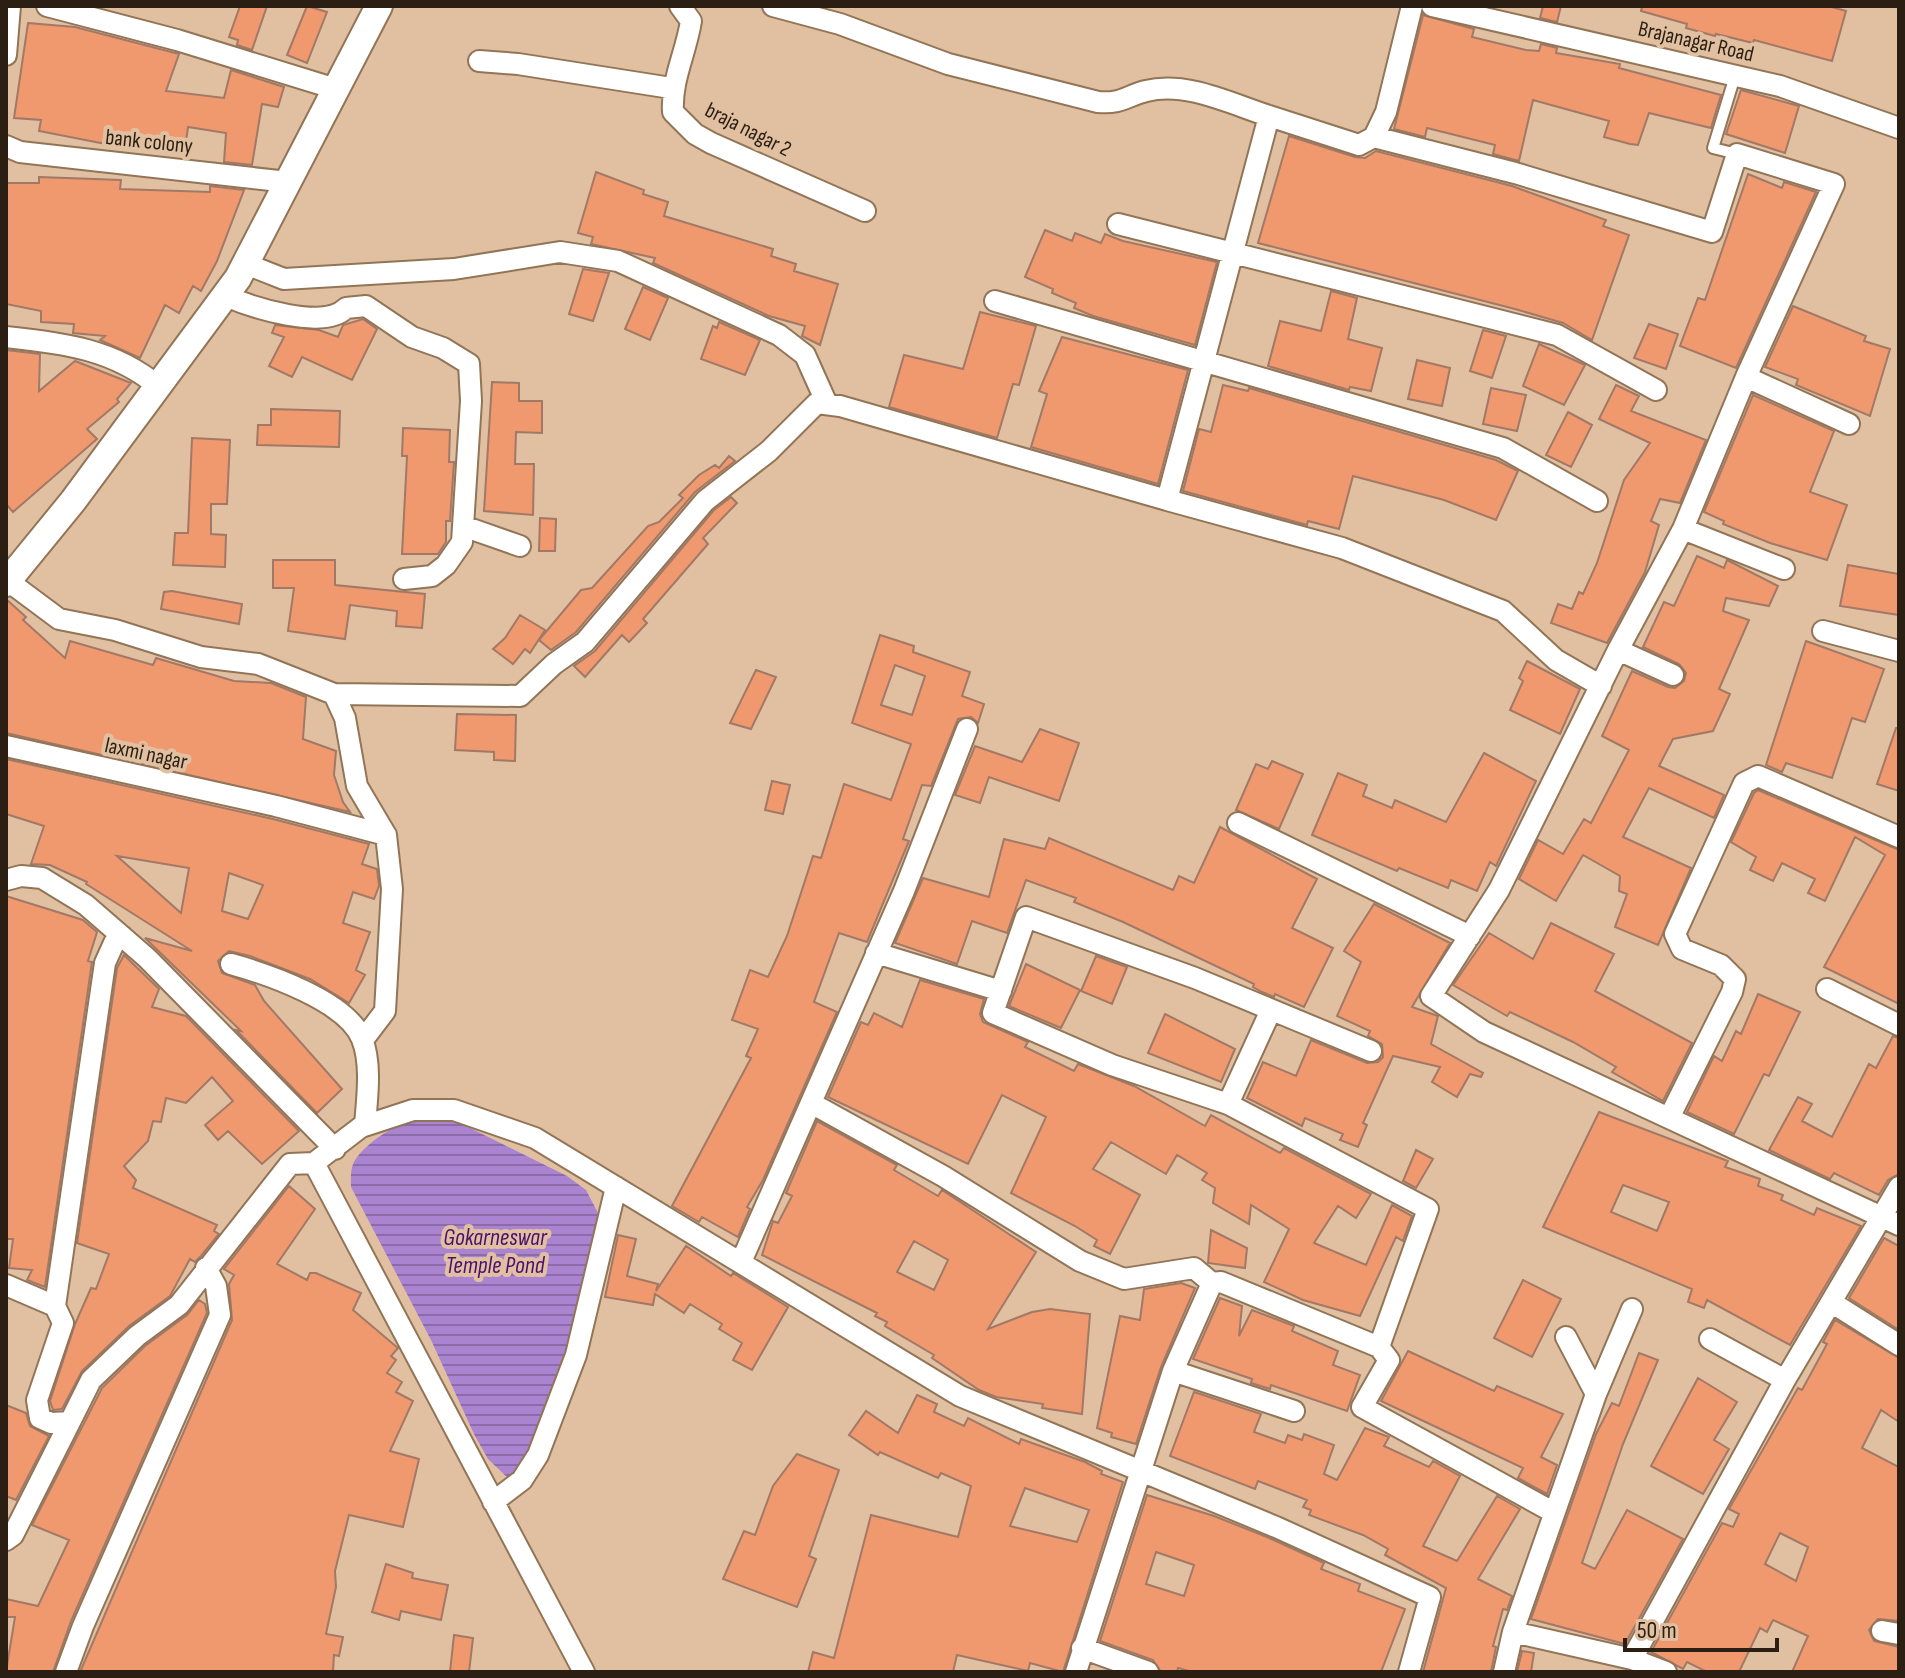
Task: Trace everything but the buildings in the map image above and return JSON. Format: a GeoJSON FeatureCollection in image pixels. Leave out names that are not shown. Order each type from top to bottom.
{"type":"FeatureCollection","features":[{"type":"Feature","properties":{"kind":"street"},"geometry":{"type":"LineString","coordinates":[[6,55],[10,6]]}},
{"type":"Feature","properties":{"kind":"street"},"geometry":{"type":"LineString","coordinates":[[47,6],[177,40],[336,89]]}},
{"type":"Feature","properties":{"kind":"street"},"geometry":{"type":"LineString","coordinates":[[379,6],[246,264],[226,296],[7,582],[59,619],[115,630],[201,657],[258,664],[334,694],[520,696],[554,664],[585,642],[705,501],[769,451],[817,403],[1342,548],[1503,611],[1556,660],[1601,686]]}},
{"type":"Feature","properties":{"kind":"street"},"geometry":{"type":"LineString","coordinates":[[773,6],[840,24],[948,64],[1098,102],[1119,104],[1146,91],[1185,89],[1359,145],[1374,137],[1386,112],[1412,6]]}},
{"type":"Feature","properties":{"kind":"street","name":"Brajanagar Road"},"geometry":{"type":"LineString","coordinates":[[1432,6],[1780,86],[1899,128]]}},
{"type":"Feature","properties":{"kind":"street"},"geometry":{"type":"LineString","coordinates":[[479,61],[544,67],[671,88],[687,49],[691,11]]}},
{"type":"Feature","properties":{"kind":"street","name":"braja nagar 2"},"geometry":{"type":"LineString","coordinates":[[671,88],[673,112],[695,134],[865,211]]}},
{"type":"Feature","properties":{"kind":"street"},"geometry":{"type":"LineString","coordinates":[[1167,500],[1269,116]]}},
{"type":"Feature","properties":{"kind":"street"},"geometry":{"type":"LineString","coordinates":[[1374,137],[1515,173],[1712,232],[1737,154],[1834,184],[1746,377],[1683,529],[1618,650],[1499,890],[1431,996],[1484,1032],[1891,1221]]}},
{"type":"Feature","properties":{"kind":"street","name":"bank colony"},"geometry":{"type":"LineString","coordinates":[[6,146],[20,152],[288,182]]}},
{"type":"Feature","properties":{"kind":"street"},"geometry":{"type":"LineString","coordinates":[[1118,224],[1557,335],[1656,390]]}},
{"type":"Feature","properties":{"kind":"street"},"geometry":{"type":"LineString","coordinates":[[246,264],[284,279],[454,269],[560,252],[618,261],[779,335],[805,355],[827,404]]}},
{"type":"Feature","properties":{"kind":"street"},"geometry":{"type":"LineString","coordinates":[[226,296],[252,308],[311,319],[366,306],[412,337],[469,364],[471,383],[462,542],[446,565],[432,576],[404,579]]}},
{"type":"Feature","properties":{"kind":"street"},"geometry":{"type":"LineString","coordinates":[[995,301],[1503,448],[1597,501]]}},
{"type":"Feature","properties":{"kind":"street"},"geometry":{"type":"LineString","coordinates":[[6,337],[99,351],[141,372],[159,387]]}},
{"type":"Feature","properties":{"kind":"street"},"geometry":{"type":"LineString","coordinates":[[1746,377],[1849,424]]}},
{"type":"Feature","properties":{"kind":"street"},"geometry":{"type":"LineString","coordinates":[[463,526],[520,546]]}},
{"type":"Feature","properties":{"kind":"street"},"geometry":{"type":"LineString","coordinates":[[1683,529],[1784,569]]}},
{"type":"Feature","properties":{"kind":"street"},"geometry":{"type":"LineString","coordinates":[[1823,631],[1899,651]]}},
{"type":"Feature","properties":{"kind":"street"},"geometry":{"type":"LineString","coordinates":[[1618,650],[1673,675]]}},
{"type":"Feature","properties":{"kind":"street"},"geometry":{"type":"LineString","coordinates":[[334,694],[345,718],[357,786],[386,835],[392,889],[385,1011],[363,1040]]}},
{"type":"Feature","properties":{"kind":"street"},"geometry":{"type":"LineString","coordinates":[[741,1262],[876,953],[967,729]]}},
{"type":"Feature","properties":{"kind":"street","name":"laxmi nagar"},"geometry":{"type":"LineString","coordinates":[[6,746],[276,806],[386,835]]}},
{"type":"Feature","properties":{"kind":"street"},"geometry":{"type":"LineString","coordinates":[[1669,1118],[1732,992],[1735,979],[1721,965],[1682,949],[1675,934],[1744,783],[1758,776],[1899,837]]}},
{"type":"Feature","properties":{"kind":"street"},"geometry":{"type":"LineString","coordinates":[[1238,823],[1470,936]]}},
{"type":"Feature","properties":{"kind":"street"},"geometry":{"type":"LineString","coordinates":[[6,880],[21,876],[42,878],[67,890],[122,936],[335,1149]]}},
{"type":"Feature","properties":{"kind":"street"},"geometry":{"type":"LineString","coordinates":[[1371,1051],[1195,978],[1026,917],[993,1013],[1112,1065],[1228,1104],[1428,1209],[1379,1347]]}},
{"type":"Feature","properties":{"kind":"street"},"geometry":{"type":"LineString","coordinates":[[70,1422],[51,1423],[40,1418],[37,1400],[63,1323],[55,1306],[105,963],[114,943],[122,936]]}},
{"type":"Feature","properties":{"kind":"street"},"geometry":{"type":"LineString","coordinates":[[876,953],[1001,991]]}},
{"type":"Feature","properties":{"kind":"street"},"geometry":{"type":"LineString","coordinates":[[231,964],[283,979],[352,1021],[363,1040],[368,1088],[365,1125]]}},
{"type":"Feature","properties":{"kind":"street"},"geometry":{"type":"LineString","coordinates":[[1827,989],[1899,1025]]}},
{"type":"Feature","properties":{"kind":"street"},"geometry":{"type":"LineString","coordinates":[[1228,1104],[1271,1010]]}},
{"type":"Feature","properties":{"kind":"street"},"geometry":{"type":"LineString","coordinates":[[811,1103],[943,1176],[1080,1261],[1124,1279],[1194,1268],[1212,1283],[1221,1282],[1379,1347],[1389,1360],[1362,1407],[1553,1512]]}},
{"type":"Feature","properties":{"kind":"street"},"geometry":{"type":"LineString","coordinates":[[6,1540],[13,1535],[91,1380],[137,1336],[179,1305],[290,1164],[314,1163],[365,1125],[413,1110],[454,1110],[535,1138],[960,1396],[1276,1527],[1430,1597],[1409,1672]]}},
{"type":"Feature","properties":{"kind":"street"},"geometry":{"type":"LineString","coordinates":[[314,1163],[584,1672]]}},
{"type":"Feature","properties":{"kind":"street"},"geometry":{"type":"LineString","coordinates":[[493,1502],[522,1480],[538,1455],[576,1355],[616,1187]]}},
{"type":"Feature","properties":{"kind":"street"},"geometry":{"type":"LineString","coordinates":[[1632,1659],[1831,1302],[1891,1221],[1899,1187]]}},
{"type":"Feature","properties":{"kind":"street"},"geometry":{"type":"LineString","coordinates":[[66,1672],[109,1563],[220,1315],[216,1286],[206,1268]]}},
{"type":"Feature","properties":{"kind":"street"},"geometry":{"type":"LineString","coordinates":[[1076,1672],[1173,1371],[1212,1283]]}},
{"type":"Feature","properties":{"kind":"street"},"geometry":{"type":"LineString","coordinates":[[6,1285],[55,1306]]}},
{"type":"Feature","properties":{"kind":"street"},"geometry":{"type":"LineString","coordinates":[[1831,1302],[1899,1345]]}},
{"type":"Feature","properties":{"kind":"street"},"geometry":{"type":"LineString","coordinates":[[1504,1672],[1513,1632],[1553,1512],[1596,1394],[1632,1309]]}},
{"type":"Feature","properties":{"kind":"street"},"geometry":{"type":"LineString","coordinates":[[1566,1337],[1596,1394]]}},
{"type":"Feature","properties":{"kind":"street"},"geometry":{"type":"LineString","coordinates":[[1710,1339],[1785,1380]]}},
{"type":"Feature","properties":{"kind":"street"},"geometry":{"type":"LineString","coordinates":[[1173,1371],[1294,1411]]}},
{"type":"Feature","properties":{"kind":"street"},"geometry":{"type":"LineString","coordinates":[[1513,1632],[1632,1659],[1666,1672]]}},
{"type":"Feature","properties":{"kind":"street"},"geometry":{"type":"LineString","coordinates":[[1082,1648],[1148,1672]]}},
{"type":"Feature","properties":{"kind":"lane"},"geometry":{"type":"LineString","coordinates":[[1735,76],[1713,148],[1737,154]]}},
{"type":"Feature","properties":{"kind":"water","name":"Gokarneswar Temple Pond"},"geometry":{"type":"Polygon","coordinates":[[[421,1115],[460,1123],[567,1176],[586,1190],[600,1217],[578,1333],[529,1459],[508,1478],[488,1459],[474,1434],[431,1340],[351,1187],[353,1165],[359,1154],[393,1128],[421,1115]]]}}]}
